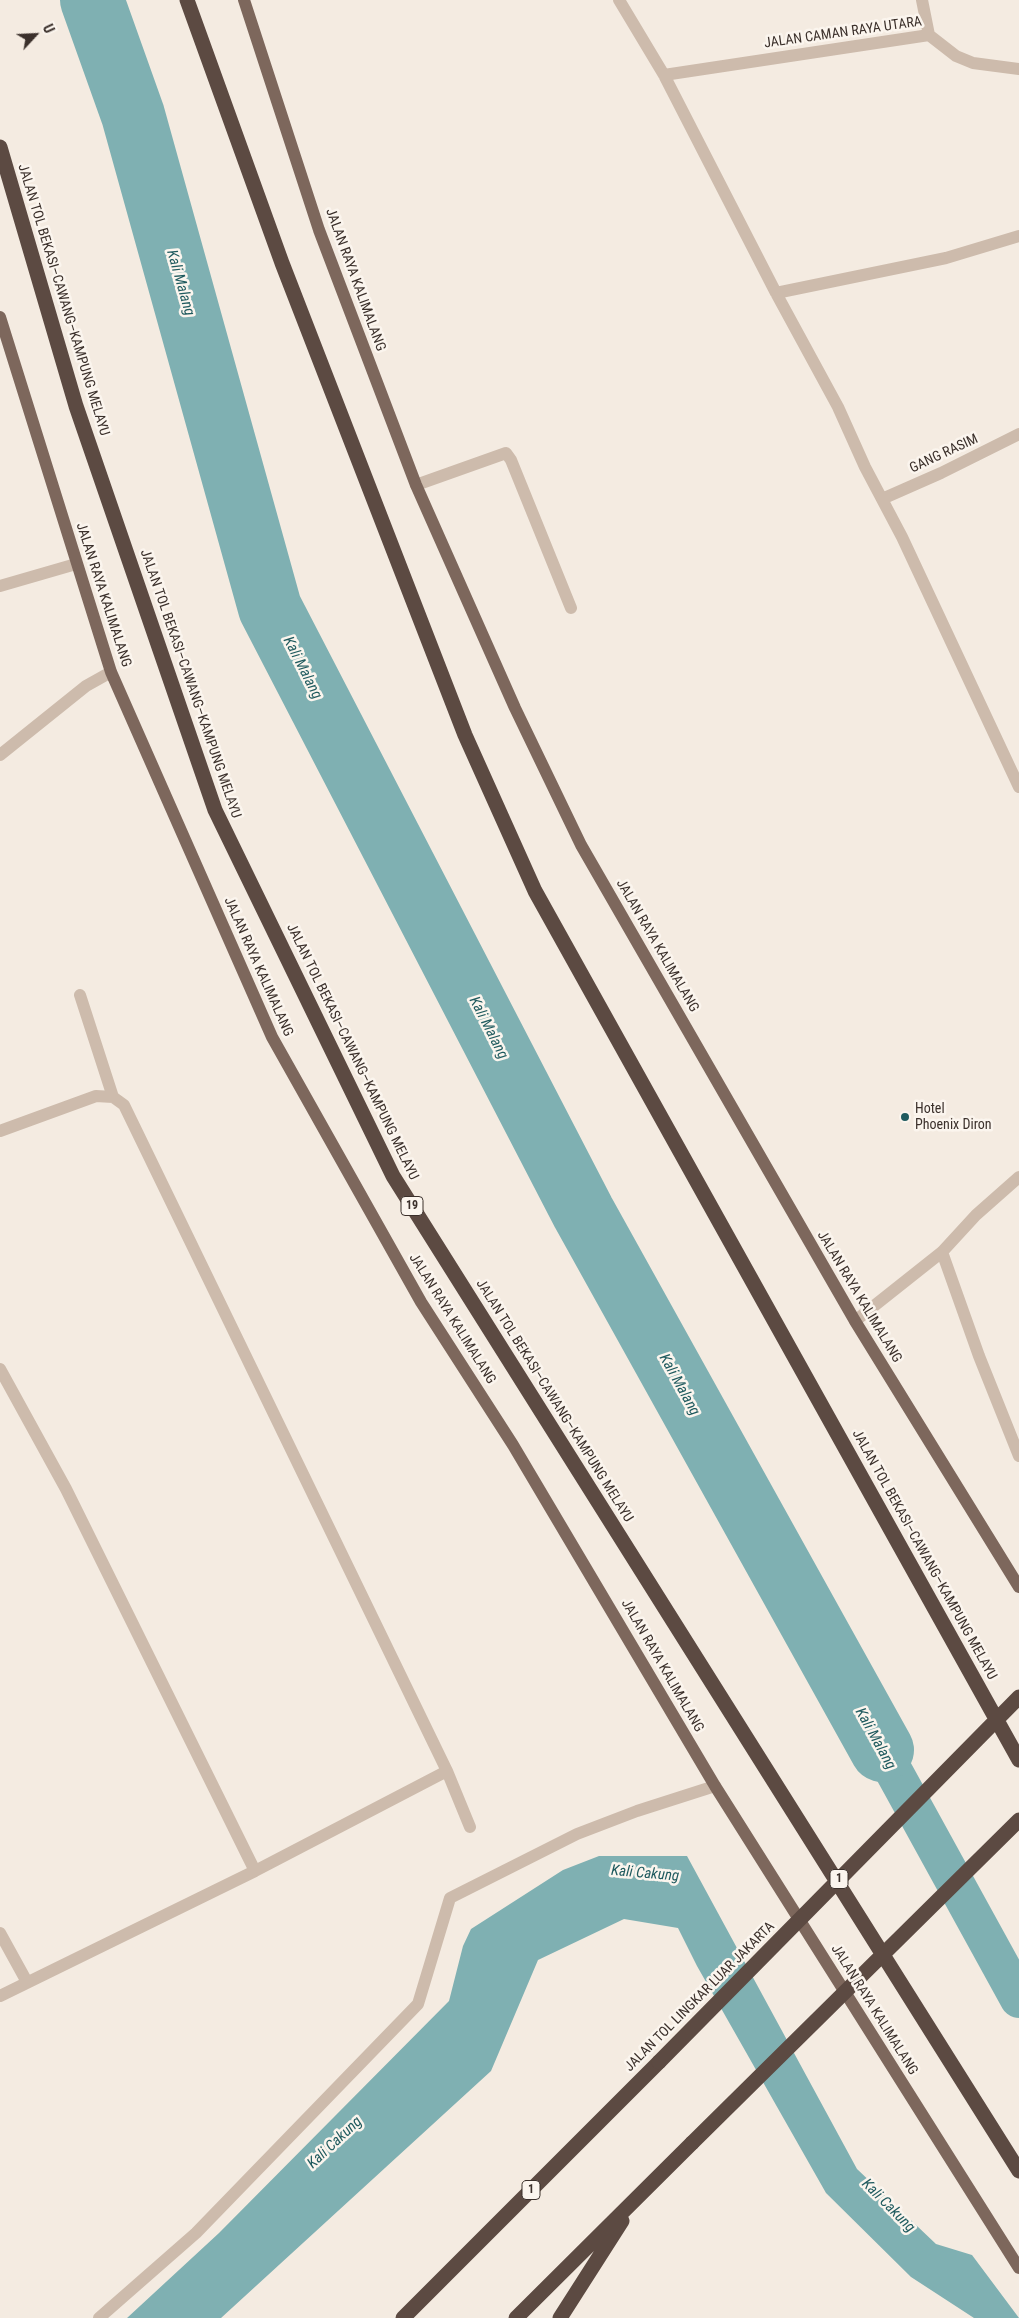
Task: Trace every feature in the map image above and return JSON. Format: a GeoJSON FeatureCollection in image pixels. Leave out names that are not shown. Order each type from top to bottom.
{"type":"FeatureCollection","features":[{"type":"Feature","properties":{"kind":"highway","name":"JALAN TOL BEKASI–CAWANG–KAMPUNG MELAYU"},"geometry":{"type":"LineString","coordinates":[[187,0],[282,262],[443,680],[465,735],[535,892],[1019,1760]]}},
{"type":"Feature","properties":{"kind":"highway","name":"JALAN TOL BEKASI–CAWANG–KAMPUNG MELAYU"},"geometry":{"type":"LineString","coordinates":[[0,147],[76,406],[215,810],[393,1176],[1019,2171]]}},
{"type":"Feature","properties":{"kind":"highway","name":"JALAN TOL LINGKAR LUAR JAKARTA"},"geometry":{"type":"LineString","coordinates":[[403,2318],[1019,1697]]}},
{"type":"Feature","properties":{"kind":"highway"},"geometry":{"type":"LineString","coordinates":[[516,2318],[1019,1820]]}},
{"type":"Feature","properties":{"kind":"highway"},"geometry":{"type":"LineString","coordinates":[[560,2318],[638,2196]]}},
{"type":"Feature","properties":{"kind":"main road"},"geometry":{"type":"LineString","coordinates":[[234,0],[245,4]]}},
{"type":"Feature","properties":{"kind":"main road","name":"JALAN RAYA KALIMALANG"},"geometry":{"type":"LineString","coordinates":[[245,4],[319,230],[416,485],[515,708],[581,845],[855,1321],[1019,1588]]}},
{"type":"Feature","properties":{"kind":"main road","name":"JALAN RAYA KALIMALANG"},"geometry":{"type":"LineString","coordinates":[[0,317],[111,672],[272,1037],[421,1302],[513,1445],[714,1786],[1019,2268]]}},
{"type":"Feature","properties":{"kind":"street"},"geometry":{"type":"LineString","coordinates":[[619,0],[664,75],[776,293],[838,407],[902,537],[1019,787]]}},
{"type":"Feature","properties":{"kind":"street"},"geometry":{"type":"LineString","coordinates":[[922,0],[929,35]]}},
{"type":"Feature","properties":{"kind":"street","name":"JALAN CAMAN RAYA UTARA"},"geometry":{"type":"LineString","coordinates":[[664,75],[929,35],[949,51],[973,63],[1019,69]]}},
{"type":"Feature","properties":{"kind":"street"},"geometry":{"type":"LineString","coordinates":[[776,293],[946,258],[1019,236]]}},
{"type":"Feature","properties":{"kind":"street","name":"GANG RASIM"},"geometry":{"type":"LineString","coordinates":[[882,499],[941,473],[1019,434]]}},
{"type":"Feature","properties":{"kind":"street"},"geometry":{"type":"LineString","coordinates":[[416,485],[506,454],[514,469],[571,608]]}},
{"type":"Feature","properties":{"kind":"street"},"geometry":{"type":"LineString","coordinates":[[0,586],[76,564]]}},
{"type":"Feature","properties":{"kind":"street"},"geometry":{"type":"LineString","coordinates":[[0,754],[86,686],[111,672]]}},
{"type":"Feature","properties":{"kind":"street"},"geometry":{"type":"LineString","coordinates":[[80,995],[113,1097]]}},
{"type":"Feature","properties":{"kind":"street"},"geometry":{"type":"LineString","coordinates":[[0,1131],[96,1096],[113,1097],[124,1105],[447,1771],[470,1827]]}},
{"type":"Feature","properties":{"kind":"street"},"geometry":{"type":"LineString","coordinates":[[855,1321],[942,1252],[976,1215],[1019,1177]]}},
{"type":"Feature","properties":{"kind":"street"},"geometry":{"type":"LineString","coordinates":[[942,1252],[1019,1456]]}},
{"type":"Feature","properties":{"kind":"street"},"geometry":{"type":"LineString","coordinates":[[0,1369],[66,1489],[255,1871]]}},
{"type":"Feature","properties":{"kind":"street"},"geometry":{"type":"LineString","coordinates":[[0,1996],[255,1871],[447,1771]]}},
{"type":"Feature","properties":{"kind":"street"},"geometry":{"type":"LineString","coordinates":[[99,2318],[196,2233],[418,2004],[450,1898],[577,1834],[637,1811],[714,1786]]}},
{"type":"Feature","properties":{"kind":"street"},"geometry":{"type":"LineString","coordinates":[[0,1934],[27,1982]]}},
{"type":"Feature","properties":{"kind":"water","name":"Kali Cakung"},"geometry":{"type":"Polygon","coordinates":[[[599,1856],[687,1856],[857,2169],[936,2244],[972,2255],[1019,2318],[974,2318],[911,2277],[826,2193],[697,1966],[678,1928],[624,1919],[538,1960],[491,2071],[221,2318],[127,2318],[219,2233],[449,2001],[463,1946],[471,1929],[563,1870],[599,1856]]]}},
{"type":"Feature","properties":{"kind":"waterway","name":"Kali Malang"},"geometry":{"type":"LineString","coordinates":[[92,0],[133,115],[270,608],[583,1212],[882,1750]]}},
{"type":"Feature","properties":{"kind":"waterway","name":"Kali Malang"},"geometry":{"type":"LineString","coordinates":[[882,1750],[1019,1999]]}},
{"type":"Feature","properties":{"kind":"place","name":"Hotel Phoenix Diron"},"geometry":{"type":"Point","coordinates":[905,1117]}}]}
